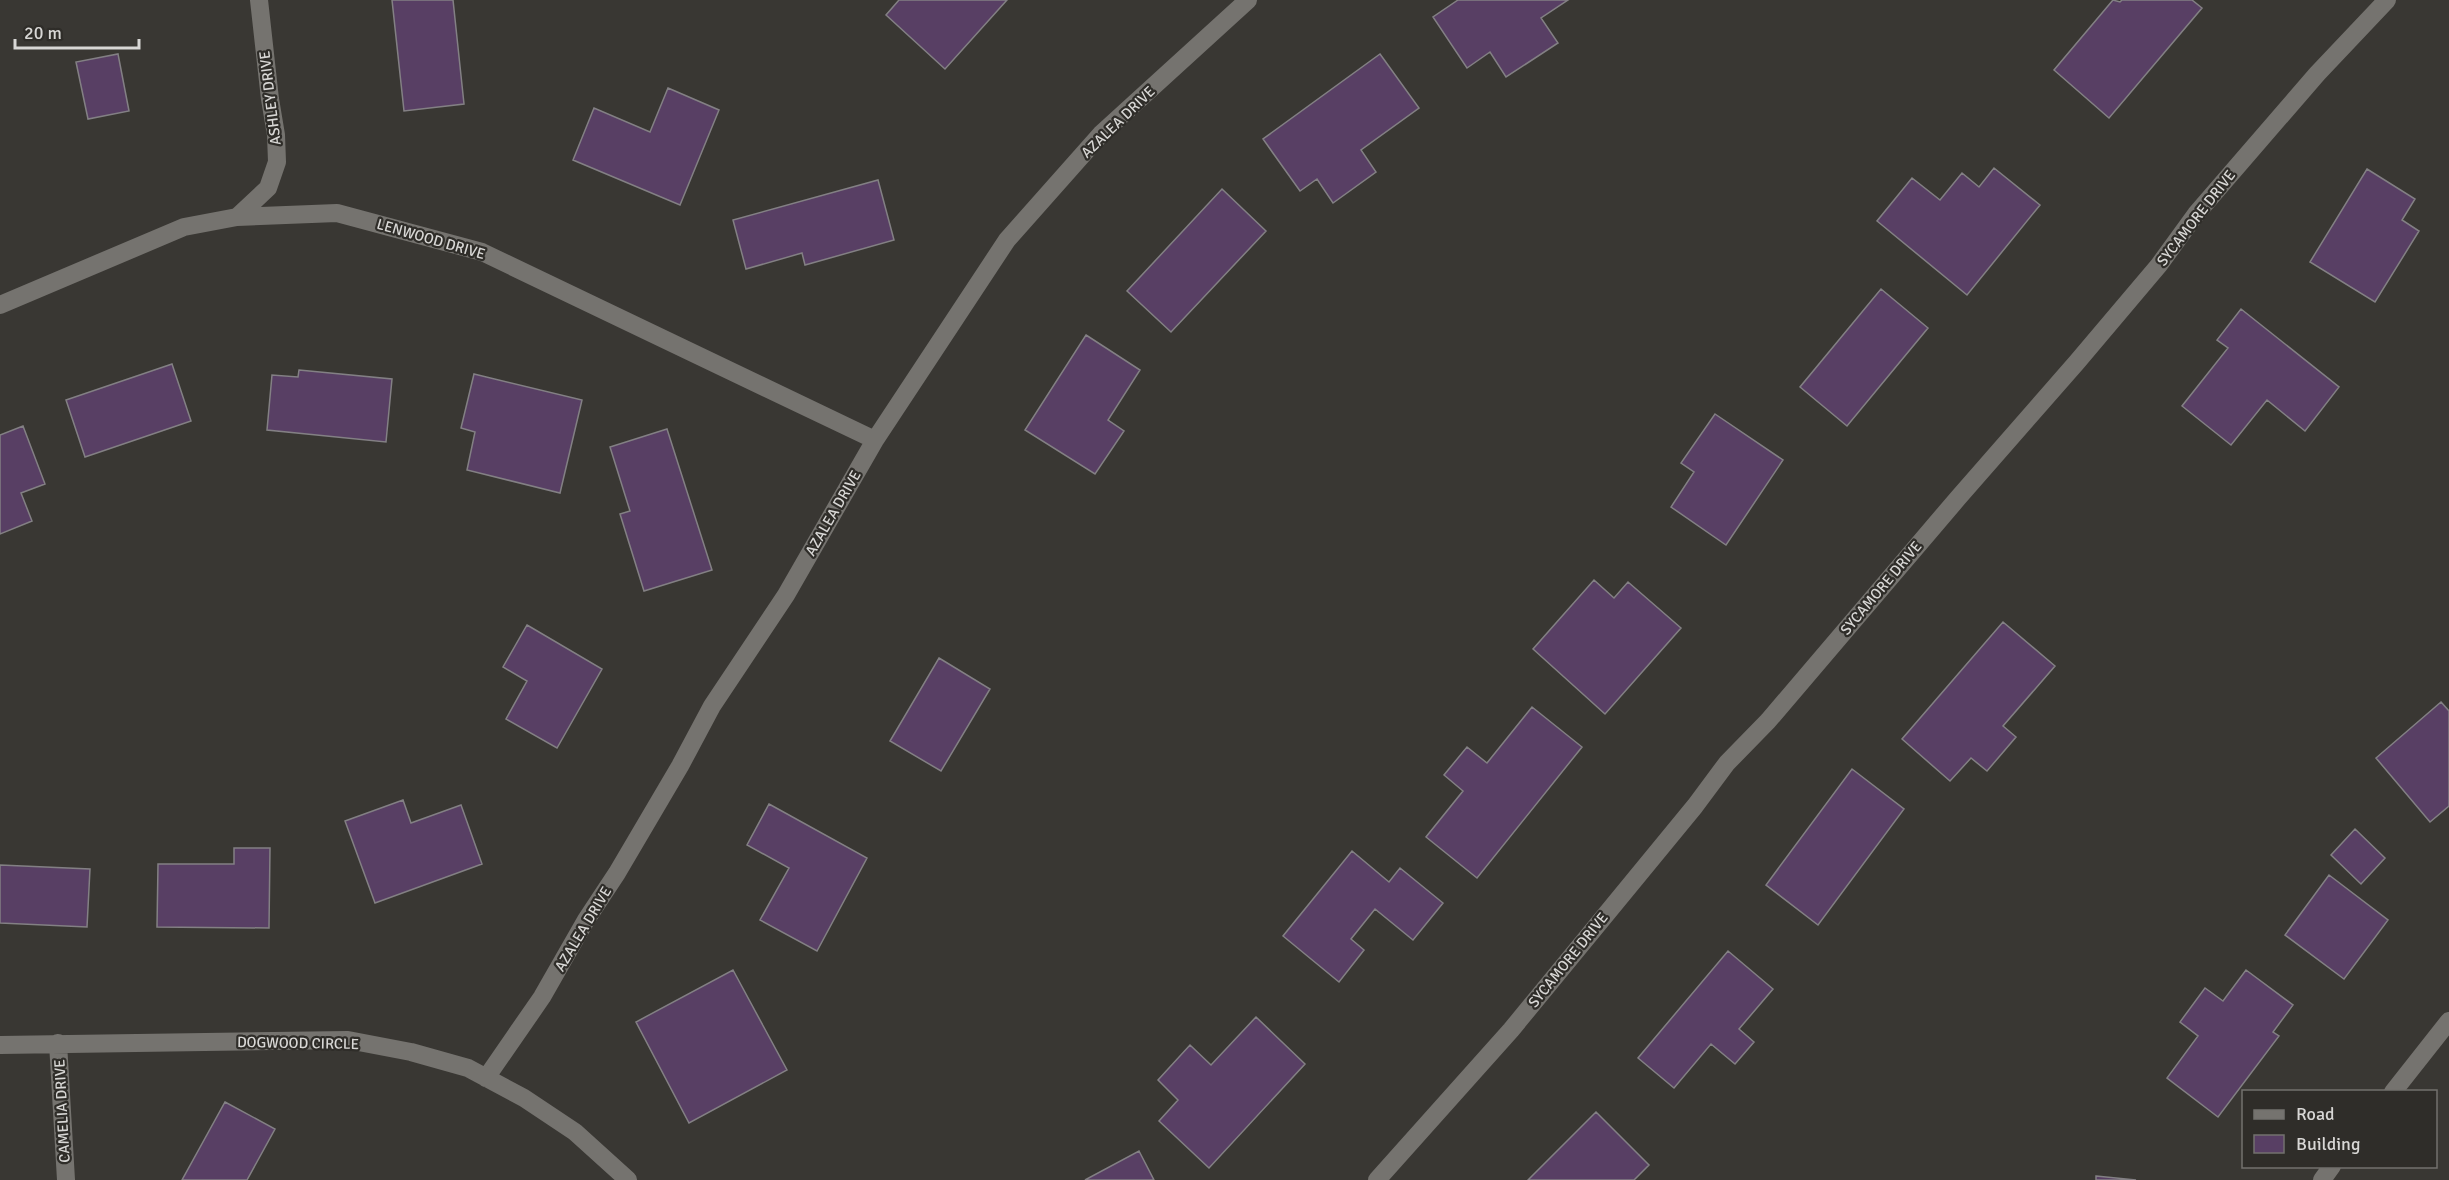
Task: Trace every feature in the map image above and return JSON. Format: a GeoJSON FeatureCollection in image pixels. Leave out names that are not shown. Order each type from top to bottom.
{"type":"FeatureCollection","features":[{"type":"Feature","properties":{"kind":"street","name":"ASHLEY DRIVE"},"geometry":{"type":"LineString","coordinates":[[237,217],[268,188],[277,162],[276,135],[258,0]]}},
{"type":"Feature","properties":{"kind":"street","name":"AZALEA DRIVE"},"geometry":{"type":"LineString","coordinates":[[486,1078],[542,997],[680,766],[712,706],[786,595],[875,440],[1007,240],[1101,134],[1248,0]]}},
{"type":"Feature","properties":{"kind":"street","name":"SYCAMORE DRIVE"},"geometry":{"type":"LineString","coordinates":[[1377,1180],[1511,1030],[1727,764],[1768,721],[1958,498],[2078,362],[2159,265],[2196,214],[2317,74],[2387,0]]}},
{"type":"Feature","properties":{"kind":"street","name":"LENWOOD DRIVE"},"geometry":{"type":"LineString","coordinates":[[0,305],[184,227],[237,217],[337,213],[482,252],[875,440]]}},
{"type":"Feature","properties":{"kind":"street"},"geometry":{"type":"LineString","coordinates":[[2395,1090],[2449,1021]]}},
{"type":"Feature","properties":{"kind":"street","name":"DOGWOOD CIRCLE"},"geometry":{"type":"LineString","coordinates":[[0,1045],[58,1042],[348,1040],[411,1052],[468,1068],[524,1098],[575,1132],[628,1180]]}},
{"type":"Feature","properties":{"kind":"street","name":"CAMELIA DRIVE"},"geometry":{"type":"LineString","coordinates":[[58,1042],[66,1180]]}},
{"type":"Feature","properties":{"kind":"street"},"geometry":{"type":"LineString","coordinates":[[2322,1180],[2331,1168]]}},
{"type":"Feature","properties":{"kind":"building"},"geometry":{"type":"Polygon","coordinates":[[[392,0],[453,0],[464,104],[404,111],[392,0]]]}},
{"type":"Feature","properties":{"kind":"building"},"geometry":{"type":"Polygon","coordinates":[[[899,0],[1007,0],[945,69],[886,15],[899,0]]]}},
{"type":"Feature","properties":{"kind":"building"},"geometry":{"type":"Polygon","coordinates":[[[1458,0],[1568,0],[1541,18],[1558,43],[1506,77],[1490,52],[1467,68],[1433,17],[1458,0]]]}},
{"type":"Feature","properties":{"kind":"building"},"geometry":{"type":"Polygon","coordinates":[[[2113,0],[2120,2],[2122,0],[2192,0],[2202,8],[2109,118],[2054,70],[2113,0]]]}},
{"type":"Feature","properties":{"kind":"building"},"geometry":{"type":"Polygon","coordinates":[[[118,54],[129,111],[88,119],[76,62],[118,54]]]}},
{"type":"Feature","properties":{"kind":"building"},"geometry":{"type":"Polygon","coordinates":[[[1380,54],[1419,108],[1361,150],[1376,172],[1333,203],[1317,179],[1300,191],[1263,139],[1380,54]]]}},
{"type":"Feature","properties":{"kind":"building"},"geometry":{"type":"Polygon","coordinates":[[[668,88],[719,110],[680,205],[573,160],[594,108],[650,132],[668,88]]]}},
{"type":"Feature","properties":{"kind":"building"},"geometry":{"type":"Polygon","coordinates":[[[1994,168],[2040,205],[1967,295],[1877,221],[1912,178],[1940,200],[1962,173],[1979,187],[1994,168]]]}},
{"type":"Feature","properties":{"kind":"building"},"geometry":{"type":"Polygon","coordinates":[[[2367,169],[2415,199],[2402,220],[2419,231],[2375,302],[2310,262],[2367,169]]]}},
{"type":"Feature","properties":{"kind":"building"},"geometry":{"type":"Polygon","coordinates":[[[878,180],[894,240],[805,265],[802,253],[746,269],[733,220],[878,180]]]}},
{"type":"Feature","properties":{"kind":"building"},"geometry":{"type":"Polygon","coordinates":[[[1222,189],[1266,231],[1171,332],[1127,291],[1222,189]]]}},
{"type":"Feature","properties":{"kind":"building"},"geometry":{"type":"Polygon","coordinates":[[[1881,289],[1928,328],[1847,426],[1800,387],[1881,289]]]}},
{"type":"Feature","properties":{"kind":"building"},"geometry":{"type":"Polygon","coordinates":[[[2241,309],[2339,387],[2305,431],[2267,400],[2231,445],[2182,406],[2228,348],[2217,340],[2241,309]]]}},
{"type":"Feature","properties":{"kind":"building"},"geometry":{"type":"Polygon","coordinates":[[[1086,335],[1140,370],[1108,420],[1124,431],[1095,474],[1025,430],[1086,335]]]}},
{"type":"Feature","properties":{"kind":"building"},"geometry":{"type":"Polygon","coordinates":[[[172,364],[191,421],[85,457],[66,400],[172,364]]]}},
{"type":"Feature","properties":{"kind":"building"},"geometry":{"type":"Polygon","coordinates":[[[299,370],[392,379],[386,442],[267,430],[272,375],[298,377],[299,370]]]}},
{"type":"Feature","properties":{"kind":"building"},"geometry":{"type":"Polygon","coordinates":[[[474,374],[582,400],[560,493],[467,470],[475,432],[461,428],[474,374]]]}},
{"type":"Feature","properties":{"kind":"building"},"geometry":{"type":"Polygon","coordinates":[[[1715,414],[1783,460],[1726,545],[1671,507],[1694,472],[1681,463],[1715,414]]]}},
{"type":"Feature","properties":{"kind":"building"},"geometry":{"type":"Polygon","coordinates":[[[23,426],[45,484],[21,493],[32,521],[0,534],[0,435],[23,426]]]}},
{"type":"Feature","properties":{"kind":"building"},"geometry":{"type":"Polygon","coordinates":[[[667,429],[712,570],[644,591],[620,514],[630,511],[610,447],[667,429]]]}},
{"type":"Feature","properties":{"kind":"building"},"geometry":{"type":"Polygon","coordinates":[[[1594,580],[1614,598],[1628,582],[1681,628],[1605,714],[1533,649],[1594,580]]]}},
{"type":"Feature","properties":{"kind":"building"},"geometry":{"type":"Polygon","coordinates":[[[2003,622],[2055,666],[2003,726],[2016,737],[1987,771],[1971,758],[1950,781],[1902,739],[2003,622]]]}},
{"type":"Feature","properties":{"kind":"building"},"geometry":{"type":"Polygon","coordinates":[[[527,625],[602,669],[557,748],[506,719],[527,681],[503,667],[527,625]]]}},
{"type":"Feature","properties":{"kind":"building"},"geometry":{"type":"Polygon","coordinates":[[[939,658],[990,689],[941,771],[890,741],[939,658]]]}},
{"type":"Feature","properties":{"kind":"building"},"geometry":{"type":"Polygon","coordinates":[[[2441,702],[2449,711],[2449,806],[2430,822],[2376,758],[2441,702]]]}},
{"type":"Feature","properties":{"kind":"building"},"geometry":{"type":"Polygon","coordinates":[[[1532,707],[1582,747],[1477,878],[1426,837],[1463,791],[1444,775],[1467,747],[1487,763],[1532,707]]]}},
{"type":"Feature","properties":{"kind":"building"},"geometry":{"type":"Polygon","coordinates":[[[1852,769],[1904,809],[1818,925],[1766,885],[1852,769]]]}},
{"type":"Feature","properties":{"kind":"building"},"geometry":{"type":"Polygon","coordinates":[[[403,800],[411,823],[461,805],[482,864],[375,903],[345,821],[403,800]]]}},
{"type":"Feature","properties":{"kind":"building"},"geometry":{"type":"Polygon","coordinates":[[[769,804],[867,858],[817,951],[760,920],[789,868],[747,845],[769,804]]]}},
{"type":"Feature","properties":{"kind":"building"},"geometry":{"type":"Polygon","coordinates":[[[2355,829],[2385,858],[2361,884],[2331,855],[2355,829]]]}},
{"type":"Feature","properties":{"kind":"building"},"geometry":{"type":"Polygon","coordinates":[[[234,848],[270,848],[269,928],[157,927],[158,864],[234,864],[234,848]]]}},
{"type":"Feature","properties":{"kind":"building"},"geometry":{"type":"Polygon","coordinates":[[[1352,851],[1389,882],[1400,868],[1443,903],[1413,940],[1375,909],[1351,939],[1364,950],[1339,982],[1283,936],[1352,851]]]}},
{"type":"Feature","properties":{"kind":"building"},"geometry":{"type":"Polygon","coordinates":[[[0,865],[90,869],[87,927],[0,923],[0,865]]]}},
{"type":"Feature","properties":{"kind":"building"},"geometry":{"type":"Polygon","coordinates":[[[2329,875],[2388,920],[2344,979],[2285,935],[2329,875]]]}},
{"type":"Feature","properties":{"kind":"building"},"geometry":{"type":"Polygon","coordinates":[[[1728,951],[1773,989],[1739,1029],[1754,1042],[1735,1064],[1711,1044],[1674,1088],[1638,1058],[1728,951]]]}},
{"type":"Feature","properties":{"kind":"building"},"geometry":{"type":"Polygon","coordinates":[[[733,970],[787,1070],[689,1123],[636,1022],[733,970]]]}},
{"type":"Feature","properties":{"kind":"building"},"geometry":{"type":"Polygon","coordinates":[[[2246,970],[2293,1005],[2273,1032],[2279,1036],[2218,1117],[2167,1078],[2198,1036],[2180,1022],[2205,988],[2223,1001],[2246,970]]]}},
{"type":"Feature","properties":{"kind":"building"},"geometry":{"type":"Polygon","coordinates":[[[1256,1017],[1305,1064],[1209,1168],[1159,1121],[1178,1100],[1158,1080],[1190,1045],[1211,1065],[1256,1017]]]}},
{"type":"Feature","properties":{"kind":"building"},"geometry":{"type":"Polygon","coordinates":[[[225,1102],[275,1129],[247,1180],[182,1180],[225,1102]]]}},
{"type":"Feature","properties":{"kind":"building"},"geometry":{"type":"Polygon","coordinates":[[[1596,1112],[1649,1165],[1634,1180],[1528,1180],[1596,1112]]]}},
{"type":"Feature","properties":{"kind":"building"},"geometry":{"type":"Polygon","coordinates":[[[1139,1151],[1154,1180],[1085,1180],[1139,1151]]]}},
{"type":"Feature","properties":{"kind":"building"},"geometry":{"type":"Polygon","coordinates":[[[2096,1176],[2136,1180],[2096,1180],[2096,1176]]]}}]}
